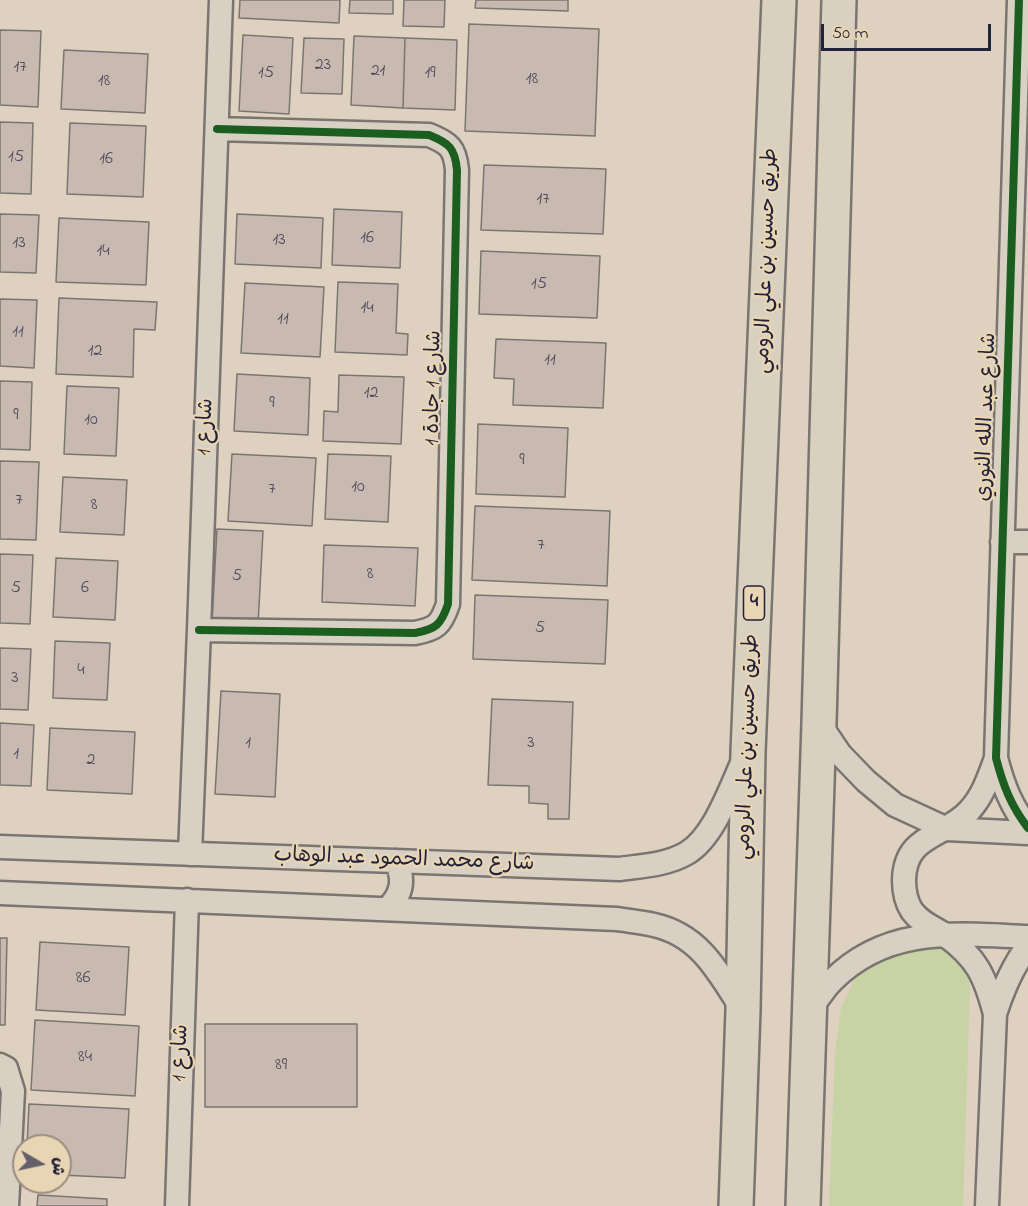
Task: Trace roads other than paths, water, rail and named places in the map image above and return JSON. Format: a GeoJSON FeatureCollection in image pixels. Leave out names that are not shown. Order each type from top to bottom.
{"type":"FeatureCollection","features":[{"type":"Feature","properties":{"kind":"highway","name":"طريق حسين بن علي الرومي"},"geometry":{"type":"LineString","coordinates":[[736,1206],[743,1010],[748,752],[779,0]]}},
{"type":"Feature","properties":{"kind":"highway"},"geometry":{"type":"LineString","coordinates":[[803,1206],[839,0]]}},
{"type":"Feature","properties":{"kind":"street","name":"شارع 1"},"geometry":{"type":"LineString","coordinates":[[190,854],[200,630],[221,0]]}},
{"type":"Feature","properties":{"kind":"street","name":"شارع عبد الله النوري"},"geometry":{"type":"LineString","coordinates":[[1019,0],[1019,269],[1002,542],[996,758],[1003,785],[1015,811],[1028,828]]}},
{"type":"Feature","properties":{"kind":"street","name":"شارع 1 جادة 1"},"geometry":{"type":"LineString","coordinates":[[200,630],[415,633],[431,630],[443,620],[448,604],[456,154],[444,141],[429,135],[217,129]]}},
{"type":"Feature","properties":{"kind":"street"},"geometry":{"type":"LineString","coordinates":[[1002,542],[1028,543]]}},
{"type":"Feature","properties":{"kind":"street"},"geometry":{"type":"LineString","coordinates":[[819,723],[840,754],[866,781],[895,805],[947,829],[1028,833]]}},
{"type":"Feature","properties":{"kind":"street","name":"شارع محمد الحمود عبد الوهاب"},"geometry":{"type":"LineString","coordinates":[[0,847],[619,868],[658,864],[688,853],[709,831],[748,752]]}},
{"type":"Feature","properties":{"kind":"street","name":"شارع عبد الله النوري"},"geometry":{"type":"LineString","coordinates":[[995,1014],[986,982],[968,954],[943,933],[925,924],[910,909],[904,890],[904,869],[913,850],[928,836],[947,829],[969,811],[986,786],[996,758]]}},
{"type":"Feature","properties":{"kind":"street"},"geometry":{"type":"LineString","coordinates":[[387,909],[393,903],[401,887],[402,878],[396,861]]}},
{"type":"Feature","properties":{"kind":"street"},"geometry":{"type":"LineString","coordinates":[[0,893],[617,920],[656,925],[689,939],[712,962],[743,1010]]}},
{"type":"Feature","properties":{"kind":"street","name":"شارع 1"},"geometry":{"type":"LineString","coordinates":[[177,1206],[187,900]]}},
{"type":"Feature","properties":{"kind":"street"},"geometry":{"type":"LineString","coordinates":[[809,1011],[832,981],[861,958],[895,942],[943,933],[1028,937]]}},
{"type":"Feature","properties":{"kind":"street"},"geometry":{"type":"LineString","coordinates":[[987,1206],[995,1014],[1004,986],[1017,960],[1028,946]]}},
{"type":"Feature","properties":{"kind":"street"},"geometry":{"type":"LineString","coordinates":[[0,1065],[6,1068],[13,1091],[7,1206]]}}]}
